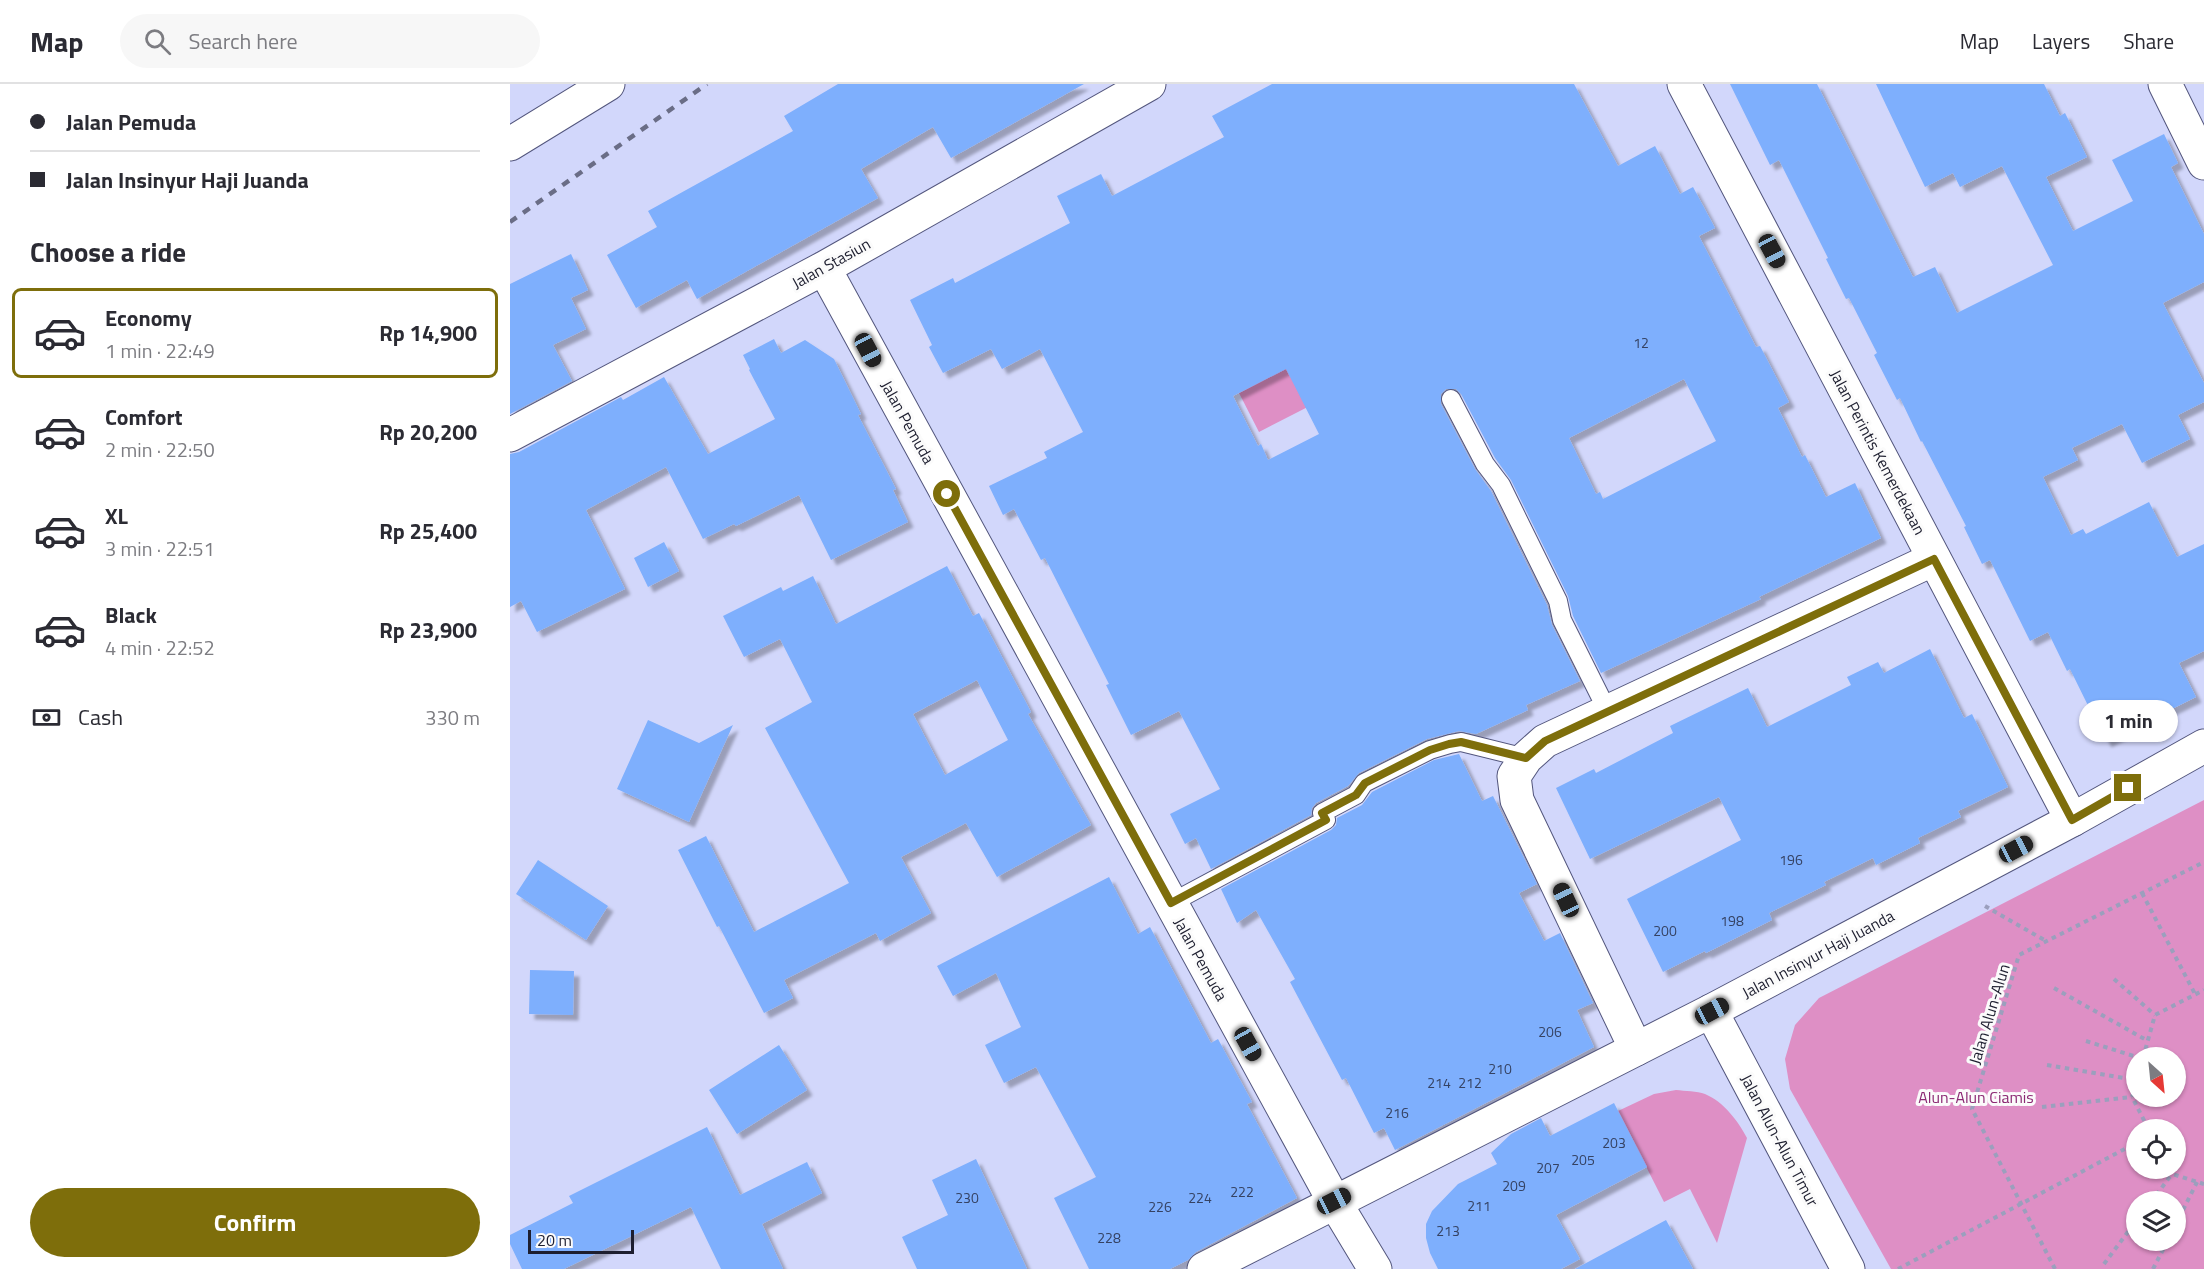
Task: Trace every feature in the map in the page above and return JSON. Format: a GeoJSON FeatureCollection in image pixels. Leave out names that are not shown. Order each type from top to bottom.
{"type":"FeatureCollection","features":[{"type":"Feature","properties":{"kind":"main road"},"geometry":{"type":"LineString","coordinates":[[510,144],[608,84]]}},
{"type":"Feature","properties":{"kind":"main road","name":"Jalan Stasiun"},"geometry":{"type":"LineString","coordinates":[[510,435],[824,268],[1149,84]]}},
{"type":"Feature","properties":{"kind":"main road","name":"Jalan Perintis Kemerdekaan"},"geometry":{"type":"LineString","coordinates":[[1683,84],[2072,820]]}},
{"type":"Feature","properties":{"kind":"main road"},"geometry":{"type":"LineString","coordinates":[[2165,84],[2204,163]]}},
{"type":"Feature","properties":{"kind":"main road","name":"Jalan Pemuda"},"geometry":{"type":"LineString","coordinates":[[824,268],[1334,1201],[1375,1269]]}},
{"type":"Feature","properties":{"kind":"main road"},"geometry":{"type":"LineString","coordinates":[[1636,1049],[1518,800],[1514,776],[1526,758],[1545,741],[1934,559]]}},
{"type":"Feature","properties":{"kind":"main road","name":"Jalan Insinyur Haji Juanda"},"geometry":{"type":"LineString","coordinates":[[1204,1269],[1712,1011],[2072,820],[2204,746]]}},
{"type":"Feature","properties":{"kind":"main road","name":"Jalan Alun-Alun Timur"},"geometry":{"type":"LineString","coordinates":[[1712,1011],[1848,1269]]}},
{"type":"Feature","properties":{"kind":"lane"},"geometry":{"type":"LineString","coordinates":[[1451,399],[1485,464],[1501,485],[1558,602],[1562,620],[1608,712]]}},
{"type":"Feature","properties":{"kind":"lane"},"geometry":{"type":"LineString","coordinates":[[1171,903],[1326,820],[1322,813],[1356,795],[1365,783],[1430,750],[1461,742],[1526,758]]}},
{"type":"Feature","properties":{"kind":"path","name":"Jalan Alun-Alun"},"geometry":{"type":"LineString","coordinates":[[2055,1269],[1972,1109],[2019,955],[2204,862]]}},
{"type":"Feature","properties":{"kind":"path"},"geometry":{"type":"LineString","coordinates":[[1948,885],[2046,941]]}},
{"type":"Feature","properties":{"kind":"path"},"geometry":{"type":"LineString","coordinates":[[2142,893],[2195,994]]}},
{"type":"Feature","properties":{"kind":"path"},"geometry":{"type":"LineString","coordinates":[[2114,979],[2155,1015]]}},
{"type":"Feature","properties":{"kind":"path"},"geometry":{"type":"LineString","coordinates":[[2054,988],[2148,1041]]}},
{"type":"Feature","properties":{"kind":"path"},"geometry":{"type":"LineString","coordinates":[[2146,1047],[2155,1015],[2204,990]]}},
{"type":"Feature","properties":{"kind":"path"},"geometry":{"type":"LineString","coordinates":[[2086,1041],[2126,1053]]}},
{"type":"Feature","properties":{"kind":"path"},"geometry":{"type":"LineString","coordinates":[[2047,1065],[2126,1080]]}},
{"type":"Feature","properties":{"kind":"path"},"geometry":{"type":"LineString","coordinates":[[2042,1107],[2126,1098]]}},
{"type":"Feature","properties":{"kind":"path"},"geometry":{"type":"LineString","coordinates":[[1898,1269],[2126,1148]]}},
{"type":"Feature","properties":{"kind":"path"},"geometry":{"type":"LineString","coordinates":[[2186,1178],[2204,1184]]}},
{"type":"Feature","properties":{"kind":"path"},"geometry":{"type":"LineString","coordinates":[[2186,1204],[2197,1182]]}},
{"type":"Feature","properties":{"kind":"path"},"geometry":{"type":"LineString","coordinates":[[2104,1264],[2126,1234]]}},
{"type":"Feature","properties":{"kind":"path"},"geometry":{"type":"LineString","coordinates":[[2153,1269],[2162,1251]]}},
{"type":"Feature","properties":{"kind":"green space"},"geometry":{"type":"Polygon","coordinates":[[[1309,356],[1341,390],[1259,432],[1239,393],[1309,356]]]}},
{"type":"Feature","properties":{"kind":"green space","name":"Alun-Alun Ciamis"},"geometry":{"type":"Polygon","coordinates":[[[2204,800],[2204,1269],[1891,1269],[1790,1089],[1785,1059],[1795,1025],[1819,998],[2204,800]]]}},
{"type":"Feature","properties":{"kind":"green space"},"geometry":{"type":"Polygon","coordinates":[[[1676,1090],[1698,1092],[1712,1097],[1730,1113],[1747,1138],[1717,1243],[1690,1189],[1664,1202],[1618,1111],[1654,1094],[1676,1090]]]}},
{"type":"Feature","properties":{"kind":"building"},"geometry":{"type":"Polygon","coordinates":[[[838,84],[1084,84],[951,158],[933,127],[861,169],[878,198],[697,299],[687,280],[636,308],[607,255],[657,227],[648,211],[793,131],[784,116],[838,84]]]}},
{"type":"Feature","properties":{"kind":"building"},"geometry":{"type":"Polygon","coordinates":[[[1272,84],[1574,84],[1618,166],[1655,146],[1680,194],[1693,187],[1715,228],[1699,236],[1756,347],[1760,346],[1789,402],[1778,408],[1802,457],[1805,455],[1826,497],[1855,483],[1881,538],[1759,597],[1761,599],[1601,673],[1573,616],[1568,596],[1511,480],[1495,458],[1461,394],[1456,389],[1446,389],[1441,394],[1441,404],[1475,469],[1491,491],[1547,605],[1552,625],[1580,681],[1526,705],[1528,710],[1476,734],[1459,731],[1427,739],[1359,773],[1348,786],[1316,803],[1311,815],[1211,869],[1196,838],[1185,844],[1170,814],[1220,789],[1179,711],[1131,735],[1106,685],[1109,684],[1045,558],[1041,560],[1014,509],[1003,515],[989,486],[1047,458],[1044,452],[1083,432],[1040,349],[1002,369],[991,349],[943,373],[929,347],[932,345],[910,300],[953,278],[955,283],[1070,223],[1057,196],[1101,174],[1112,196],[1224,137],[1212,116],[1272,84]],[[1286,369],[1233,396],[1258,446],[1261,444],[1268,460],[1319,434],[1286,369]],[[1684,379],[1569,438],[1596,494],[1600,492],[1603,499],[1716,441],[1684,379]]]}},
{"type":"Feature","properties":{"kind":"building"},"geometry":{"type":"Polygon","coordinates":[[[1730,84],[1817,84],[1913,277],[1935,267],[1957,313],[2053,265],[2002,166],[1960,187],[1953,173],[1925,187],[1876,84],[2044,84],[2060,116],[2065,113],[2087,157],[2046,177],[2073,231],[2133,201],[2112,160],[2164,134],[2178,163],[2171,167],[2204,234],[2204,282],[2163,303],[2204,383],[2204,402],[2178,415],[2190,439],[2142,463],[2122,424],[2072,448],[2078,460],[2043,477],[2071,535],[2083,529],[2086,534],[2149,502],[2177,557],[2204,544],[2204,651],[2179,663],[2196,697],[2106,742],[2070,669],[2067,671],[2048,632],[2030,641],[1990,560],[1982,564],[1964,527],[1966,526],[1900,398],[1897,400],[1874,355],[1877,353],[1849,298],[1846,299],[1779,160],[1770,165],[1730,84]]]}},
{"type":"Feature","properties":{"kind":"building"},"geometry":{"type":"Polygon","coordinates":[[[571,254],[588,290],[571,298],[586,329],[553,345],[572,381],[510,414],[510,284],[571,254]]]}},
{"type":"Feature","properties":{"kind":"building"},"geometry":{"type":"Polygon","coordinates":[[[774,339],[781,353],[805,340],[834,359],[861,414],[858,415],[896,489],[893,490],[908,522],[831,560],[799,495],[736,526],[734,524],[703,539],[666,467],[586,510],[625,589],[537,632],[521,601],[510,607],[510,454],[519,452],[621,397],[623,400],[664,377],[708,454],[775,419],[743,355],[774,339]]]}},
{"type":"Feature","properties":{"kind":"building"},"geometry":{"type":"Polygon","coordinates":[[[664,542],[679,571],[648,587],[634,558],[664,542]]]}},
{"type":"Feature","properties":{"kind":"building"},"geometry":{"type":"Polygon","coordinates":[[[947,566],[973,616],[979,613],[1031,712],[1028,714],[1091,825],[997,877],[966,823],[901,857],[931,913],[880,941],[876,933],[784,980],[793,998],[764,1013],[678,850],[706,836],[754,932],[849,883],[765,728],[812,702],[780,639],[744,657],[723,616],[781,587],[783,591],[813,576],[836,624],[947,566]],[[977,680],[913,714],[945,775],[1008,740],[977,680]]]}},
{"type":"Feature","properties":{"kind":"building"},"geometry":{"type":"Polygon","coordinates":[[[1930,649],[1964,718],[1972,714],[2008,787],[1958,811],[1961,817],[1918,838],[1920,843],[1876,865],[1873,858],[1824,882],[1826,885],[1769,913],[1772,920],[1663,972],[1627,899],[1741,840],[1719,797],[1590,859],[1556,788],[1594,769],[1596,773],[1673,733],[1670,726],[1748,688],[1767,727],[1851,685],[1847,677],[1878,662],[1884,673],[1930,649]]]}},
{"type":"Feature","properties":{"kind":"building"},"geometry":{"type":"Polygon","coordinates":[[[648,720],[699,743],[733,725],[689,822],[617,789],[648,720]]]}},
{"type":"Feature","properties":{"kind":"building"},"geometry":{"type":"Polygon","coordinates":[[[1459,754],[1482,801],[1493,796],[1537,884],[1519,893],[1544,941],[1560,933],[1593,1003],[1577,1010],[1594,1047],[1395,1150],[1384,1128],[1374,1133],[1346,1078],[1342,1080],[1290,982],[1295,979],[1256,910],[1237,923],[1221,889],[1331,830],[1336,825],[1337,818],[1362,805],[1372,792],[1434,760],[1459,754]]]}},
{"type":"Feature","properties":{"kind":"building"},"geometry":{"type":"Polygon","coordinates":[[[538,860],[608,906],[586,940],[516,894],[538,860]]]}},
{"type":"Feature","properties":{"kind":"building"},"geometry":{"type":"Polygon","coordinates":[[[1109,877],[1138,934],[1150,927],[1211,1043],[1218,1039],[1252,1102],[1247,1104],[1297,1198],[1196,1252],[1188,1260],[1170,1269],[1089,1269],[1054,1198],[1096,1177],[1036,1067],[1004,1083],[985,1045],[1021,1027],[996,973],[953,996],[937,966],[1109,877]]]}},
{"type":"Feature","properties":{"kind":"building"},"geometry":{"type":"Polygon","coordinates":[[[530,970],[574,971],[573,1015],[529,1014],[530,970]]]}},
{"type":"Feature","properties":{"kind":"building"},"geometry":{"type":"Polygon","coordinates":[[[779,1045],[807,1090],[737,1134],[709,1090],[779,1045]]]}},
{"type":"Feature","properties":{"kind":"building"},"geometry":{"type":"Polygon","coordinates":[[[1614,1103],[1647,1167],[1556,1215],[1580,1259],[1561,1269],[1438,1269],[1426,1238],[1426,1224],[1432,1211],[1458,1184],[1497,1164],[1491,1153],[1511,1134],[1541,1118],[1550,1136],[1614,1103]]]}},
{"type":"Feature","properties":{"kind":"building"},"geometry":{"type":"Polygon","coordinates":[[[707,1127],[740,1195],[807,1162],[822,1193],[762,1224],[783,1269],[721,1269],[691,1207],[564,1269],[522,1269],[510,1244],[510,1235],[573,1203],[569,1196],[707,1127]]]}},
{"type":"Feature","properties":{"kind":"building"},"geometry":{"type":"Polygon","coordinates":[[[976,1159],[1027,1269],[917,1269],[902,1237],[948,1215],[932,1180],[976,1159]]]}},
{"type":"Feature","properties":{"kind":"building"},"geometry":{"type":"Polygon","coordinates":[[[1666,1220],[1693,1269],[1575,1269],[1666,1220]]]}},
{"type":"Feature","properties":{"kind":"railway"},"geometry":{"type":"LineString","coordinates":[[510,222],[707,84]]}},
{"type":"Feature","properties":{"kind":"route"},"geometry":{"type":"LineString","coordinates":[[947,494],[1171,903],[1326,820],[1322,813],[1356,795],[1365,783],[1430,750],[1461,742],[1526,758],[1545,741],[1934,559],[2072,820],[2128,788]]}}]}
